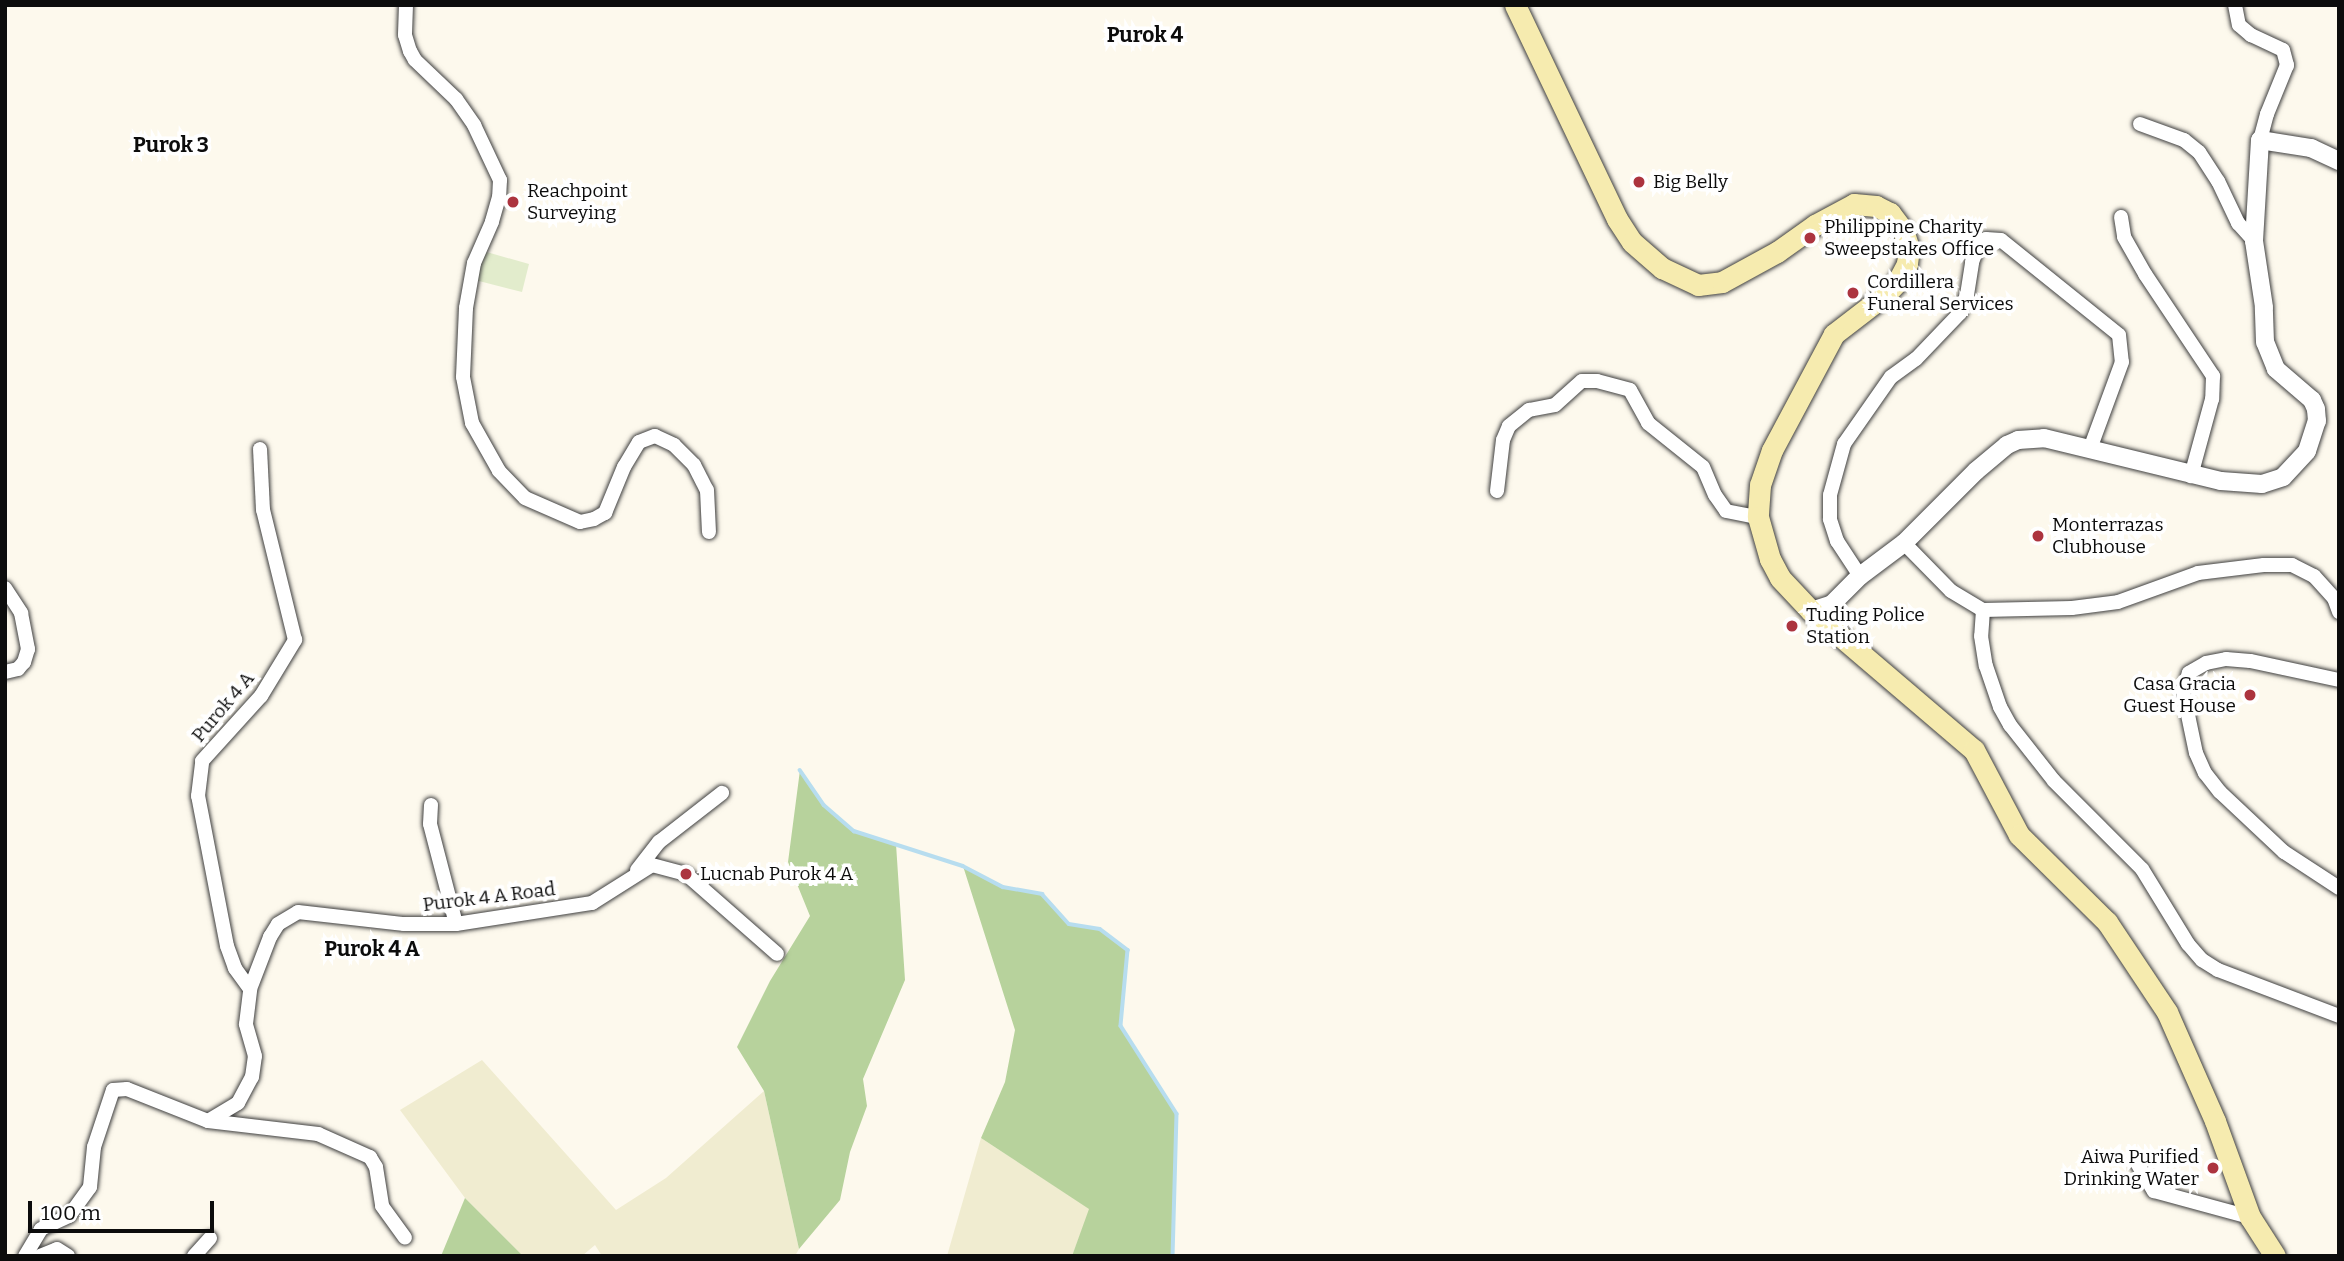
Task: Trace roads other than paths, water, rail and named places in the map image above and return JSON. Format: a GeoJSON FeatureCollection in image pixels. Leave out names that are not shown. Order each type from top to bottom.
{"type":"FeatureCollection","features":[{"type":"Feature","properties":{"kind":"main road"},"geometry":{"type":"LineString","coordinates":[[1515,5],[1617,219],[1632,242],[1662,268],[1698,285],[1722,282],[1854,204],[1876,206],[1890,214],[1903,230],[1909,249],[1907,264],[1886,294],[1834,334],[1767,463],[1760,485],[1758,517],[1770,559],[1780,578],[1811,611],[1974,750],[2019,835],[2107,922],[2167,1013],[2216,1121],[2250,1217],[2274,1256]]}},
{"type":"Feature","properties":{"kind":"street"},"geometry":{"type":"LineString","coordinates":[[405,5],[405,35],[410,51],[415,60],[456,99],[474,125],[500,180],[492,222],[474,263],[466,308],[463,377],[472,423],[499,471],[525,498],[580,522],[594,519],[606,513],[624,467],[639,442],[655,436],[674,445],[694,465],[706,490],[709,532]]}},
{"type":"Feature","properties":{"kind":"street"},"geometry":{"type":"LineString","coordinates":[[1811,611],[1832,604],[1860,576],[1904,543],[1976,471],[2007,445],[2026,438],[2044,438],[2191,476],[2246,484],[2273,482],[2294,467],[2306,451],[2316,421],[2312,400],[2281,376],[2269,356],[2254,241],[2260,140],[2267,114],[2287,65],[2283,50],[2252,35],[2239,25],[2235,5]]}},
{"type":"Feature","properties":{"kind":"street"},"geometry":{"type":"LineString","coordinates":[[2140,124],[2184,140],[2199,152],[2218,181],[2238,223],[2254,241]]}},
{"type":"Feature","properties":{"kind":"street"},"geometry":{"type":"LineString","coordinates":[[2260,140],[2311,148],[2339,161]]}},
{"type":"Feature","properties":{"kind":"street"},"geometry":{"type":"LineString","coordinates":[[2121,217],[2124,237],[2145,274],[2213,376],[2213,399],[2191,476]]}},
{"type":"Feature","properties":{"kind":"street"},"geometry":{"type":"LineString","coordinates":[[1860,576],[1837,541],[1830,519],[1830,495],[1844,444],[1891,377],[1916,359],[1960,313],[1967,295],[1972,262],[1979,245],[1986,239],[2001,240],[2119,335],[2122,362],[2090,449]]}},
{"type":"Feature","properties":{"kind":"street"},"geometry":{"type":"LineString","coordinates":[[1497,491],[1503,440],[1508,426],[1529,410],[1555,405],[1582,381],[1597,381],[1630,390],[1648,423],[1703,467],[1709,475],[1715,495],[1726,511],[1758,517]]}},
{"type":"Feature","properties":{"kind":"street","name":"Purok 4 A"},"geometry":{"type":"LineString","coordinates":[[250,989],[235,968],[227,946],[198,796],[202,761],[261,696],[295,640],[263,510],[260,449]]}},
{"type":"Feature","properties":{"kind":"street"},"geometry":{"type":"LineString","coordinates":[[1904,543],[1951,591],[1983,610],[2072,608],[2118,602],[2198,573],[2292,565],[2314,576],[2334,598],[2339,612]]}},
{"type":"Feature","properties":{"kind":"street"},"geometry":{"type":"LineString","coordinates":[[5,588],[21,613],[28,649],[24,662],[18,669],[5,672]]}},
{"type":"Feature","properties":{"kind":"street"},"geometry":{"type":"LineString","coordinates":[[1827,625],[1832,604]]}},
{"type":"Feature","properties":{"kind":"street"},"geometry":{"type":"LineString","coordinates":[[1983,610],[1981,636],[1986,666],[2000,707],[2010,724],[2054,781],[2142,869],[2188,944],[2202,960],[2218,970],[2339,1016]]}},
{"type":"Feature","properties":{"kind":"street"},"geometry":{"type":"LineString","coordinates":[[2339,680],[2250,661],[2225,659],[2206,663],[2189,673],[2183,691],[2196,753],[2205,773],[2220,792],[2284,852],[2339,888]]}},
{"type":"Feature","properties":{"kind":"street","name":"Purok 4 A Road"},"geometry":{"type":"LineString","coordinates":[[634,874],[659,842],[722,793]]}},
{"type":"Feature","properties":{"kind":"street"},"geometry":{"type":"LineString","coordinates":[[431,804],[430,824],[456,924]]}},
{"type":"Feature","properties":{"kind":"street","name":"Purok 4 A Road"},"geometry":{"type":"LineString","coordinates":[[208,1121],[238,1103],[252,1077],[255,1056],[246,1010],[250,989],[270,937],[278,924],[298,912],[404,924],[456,924],[592,903],[652,865],[686,874],[777,954]]}},
{"type":"Feature","properties":{"kind":"street"},"geometry":{"type":"LineString","coordinates":[[25,1256],[41,1229],[69,1216],[90,1186],[94,1147],[109,1095],[121,1087],[208,1121],[318,1134],[370,1157],[376,1167],[382,1206],[405,1238]]}},
{"type":"Feature","properties":{"kind":"street"},"geometry":{"type":"LineString","coordinates":[[2137,1163],[2154,1191],[2250,1217]]}},
{"type":"Feature","properties":{"kind":"street"},"geometry":{"type":"LineString","coordinates":[[194,1256],[211,1238]]}},
{"type":"Feature","properties":{"kind":"street"},"geometry":{"type":"LineString","coordinates":[[40,1256],[57,1249],[68,1256]]}},
{"type":"Feature","properties":{"kind":"waterway"},"geometry":{"type":"LineString","coordinates":[[800,770],[824,805],[854,831],[963,866],[1003,887],[1042,894],[1069,924],[1100,929],[1128,950],[1121,1026],[1177,1114],[1173,1256]]}},
{"type":"Feature","properties":{"kind":"place","name":"Big Belly"},"geometry":{"type":"Point","coordinates":[1639,182]}},
{"type":"Feature","properties":{"kind":"place","name":"Reachpoint Surveying"},"geometry":{"type":"Point","coordinates":[513,202]}},
{"type":"Feature","properties":{"kind":"place","name":"Philippine Charity Sweepstakes Office"},"geometry":{"type":"Point","coordinates":[1810,238]}},
{"type":"Feature","properties":{"kind":"place","name":"Cordillera Funeral Services"},"geometry":{"type":"Point","coordinates":[1853,293]}},
{"type":"Feature","properties":{"kind":"place","name":"Monterrazas Clubhouse"},"geometry":{"type":"Point","coordinates":[2038,536]}},
{"type":"Feature","properties":{"kind":"place","name":"Tuding Police Station"},"geometry":{"type":"Point","coordinates":[1792,626]}},
{"type":"Feature","properties":{"kind":"place","name":"Casa Gracia Guest House"},"geometry":{"type":"Point","coordinates":[2250,695]}},
{"type":"Feature","properties":{"kind":"place","name":"Lucnab Purok 4 A"},"geometry":{"type":"Point","coordinates":[686,874]}},
{"type":"Feature","properties":{"kind":"place","name":"Aiwa Purified Drinking Water"},"geometry":{"type":"Point","coordinates":[2213,1168]}},
{"type":"Feature","properties":{"kind":"district","name":"Purok 4"},"geometry":{"type":"Point","coordinates":[1145,35]}},
{"type":"Feature","properties":{"kind":"district","name":"Purok 3"},"geometry":{"type":"Point","coordinates":[171,145]}},
{"type":"Feature","properties":{"kind":"district","name":"Purok 4 A"},"geometry":{"type":"Point","coordinates":[372,949]}}]}
